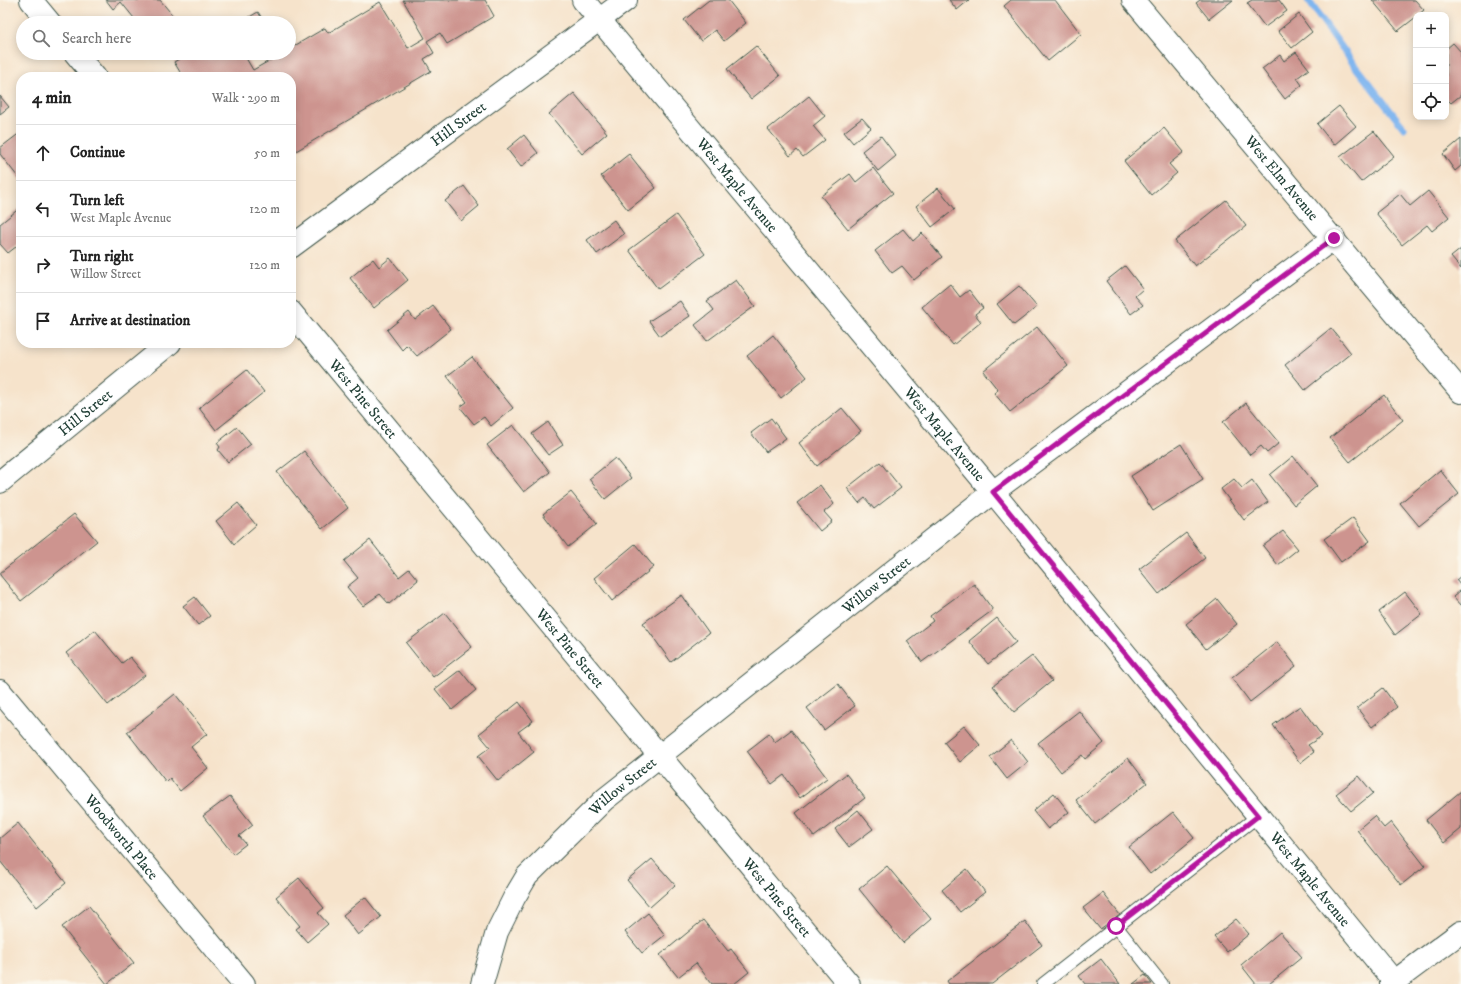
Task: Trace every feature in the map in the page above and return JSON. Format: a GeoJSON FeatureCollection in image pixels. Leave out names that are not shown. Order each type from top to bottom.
{"type":"FeatureCollection","features":[{"type":"Feature","properties":{"kind":"street"},"geometry":{"type":"LineString","coordinates":[[31,0],[44,16]]}},
{"type":"Feature","properties":{"kind":"street","name":"West Maple Avenue"},"geometry":{"type":"LineString","coordinates":[[583,0],[598,20],[993,492],[1394,983]]}},
{"type":"Feature","properties":{"kind":"street","name":"Hill Street"},"geometry":{"type":"LineString","coordinates":[[296,243],[626,0]]}},
{"type":"Feature","properties":{"kind":"street","name":"West Elm Avenue"},"geometry":{"type":"LineString","coordinates":[[1133,0],[1334,238],[1461,392]]}},
{"type":"Feature","properties":{"kind":"street"},"geometry":{"type":"LineString","coordinates":[[82,60],[92,72]]}},
{"type":"Feature","properties":{"kind":"street","name":"Willow Street"},"geometry":{"type":"LineString","coordinates":[[482,984],[497,932],[527,876],[605,799],[993,492],[1334,238]]}},
{"type":"Feature","properties":{"kind":"street","name":"West Pine Street"},"geometry":{"type":"LineString","coordinates":[[296,318],[849,984]]}},
{"type":"Feature","properties":{"kind":"street","name":"Hill Street"},"geometry":{"type":"LineString","coordinates":[[0,482],[164,348]]}},
{"type":"Feature","properties":{"kind":"street","name":"Woodworth Place"},"geometry":{"type":"LineString","coordinates":[[0,691],[244,984]]}},
{"type":"Feature","properties":{"kind":"street"},"geometry":{"type":"LineString","coordinates":[[1394,983],[1461,932]]}},
{"type":"Feature","properties":{"kind":"lane"},"geometry":{"type":"LineString","coordinates":[[1043,984],[1258,816]]}},
{"type":"Feature","properties":{"kind":"lane"},"geometry":{"type":"LineString","coordinates":[[1116,926],[1162,984]]}},
{"type":"Feature","properties":{"kind":"building"},"geometry":{"type":"Polygon","coordinates":[[[106,0],[160,0],[173,16],[132,16],[121,2],[113,9],[106,0]]]}},
{"type":"Feature","properties":{"kind":"building"},"geometry":{"type":"Polygon","coordinates":[[[403,0],[485,0],[494,16],[447,44],[440,33],[427,41],[434,53],[424,59],[431,71],[296,151],[296,72],[180,72],[174,62],[177,60],[247,60],[253,70],[271,60],[296,60],[296,45],[325,28],[328,33],[380,2],[408,48],[425,38],[403,0]]]}},
{"type":"Feature","properties":{"kind":"building"},"geometry":{"type":"Polygon","coordinates":[[[709,0],[728,0],[746,23],[724,41],[715,30],[701,41],[684,20],[709,0]]]}},
{"type":"Feature","properties":{"kind":"building"},"geometry":{"type":"Polygon","coordinates":[[[949,0],[969,0],[957,10],[949,0]]]}},
{"type":"Feature","properties":{"kind":"building"},"geometry":{"type":"Polygon","coordinates":[[[1011,0],[1055,0],[1081,34],[1048,61],[1004,6],[1011,0]]]}},
{"type":"Feature","properties":{"kind":"building"},"geometry":{"type":"Polygon","coordinates":[[[1200,0],[1233,0],[1209,19],[1196,3],[1200,0]]]}},
{"type":"Feature","properties":{"kind":"building"},"geometry":{"type":"Polygon","coordinates":[[[1252,0],[1279,0],[1287,11],[1265,27],[1247,3],[1252,0]]]}},
{"type":"Feature","properties":{"kind":"building"},"geometry":{"type":"Polygon","coordinates":[[[1372,0],[1415,0],[1424,10],[1422,12],[1413,12],[1413,19],[1398,31],[1372,0]]]}},
{"type":"Feature","properties":{"kind":"building"},"geometry":{"type":"Polygon","coordinates":[[[258,12],[261,16],[251,16],[258,12]]]}},
{"type":"Feature","properties":{"kind":"building"},"geometry":{"type":"Polygon","coordinates":[[[1299,14],[1312,32],[1292,48],[1278,31],[1299,14]]]}},
{"type":"Feature","properties":{"kind":"building"},"geometry":{"type":"Polygon","coordinates":[[[1453,43],[1461,52],[1461,95],[1451,103],[1449,101],[1449,46],[1453,43]]]}},
{"type":"Feature","properties":{"kind":"building"},"geometry":{"type":"Polygon","coordinates":[[[756,46],[780,76],[751,99],[727,69],[756,46]]]}},
{"type":"Feature","properties":{"kind":"building"},"geometry":{"type":"Polygon","coordinates":[[[1296,52],[1309,69],[1297,78],[1302,85],[1285,99],[1262,69],[1280,55],[1284,61],[1296,52]]]}},
{"type":"Feature","properties":{"kind":"building"},"geometry":{"type":"Polygon","coordinates":[[[574,93],[607,133],[582,154],[549,114],[574,93]]]}},
{"type":"Feature","properties":{"kind":"building"},"geometry":{"type":"Polygon","coordinates":[[[0,96],[9,107],[0,114],[0,96]]]}},
{"type":"Feature","properties":{"kind":"building"},"geometry":{"type":"Polygon","coordinates":[[[809,96],[825,116],[813,126],[825,140],[803,157],[797,150],[790,156],[768,129],[809,96]]]}},
{"type":"Feature","properties":{"kind":"building"},"geometry":{"type":"Polygon","coordinates":[[[1339,106],[1356,126],[1334,145],[1317,124],[1339,106]]]}},
{"type":"Feature","properties":{"kind":"building"},"geometry":{"type":"Polygon","coordinates":[[[862,118],[871,128],[853,143],[844,132],[862,118]]]}},
{"type":"Feature","properties":{"kind":"building"},"geometry":{"type":"Polygon","coordinates":[[[1164,128],[1184,152],[1169,164],[1177,173],[1151,195],[1124,161],[1164,128]]]}},
{"type":"Feature","properties":{"kind":"building"},"geometry":{"type":"Polygon","coordinates":[[[1374,131],[1394,156],[1361,182],[1340,157],[1374,131]]]}},
{"type":"Feature","properties":{"kind":"building"},"geometry":{"type":"Polygon","coordinates":[[[524,135],[538,153],[521,167],[507,149],[524,135]]]}},
{"type":"Feature","properties":{"kind":"building"},"geometry":{"type":"Polygon","coordinates":[[[16,136],[16,175],[0,154],[0,148],[16,136]]]}},
{"type":"Feature","properties":{"kind":"building"},"geometry":{"type":"Polygon","coordinates":[[[881,136],[896,156],[878,171],[862,151],[881,136]]]}},
{"type":"Feature","properties":{"kind":"building"},"geometry":{"type":"Polygon","coordinates":[[[1461,139],[1461,166],[1455,171],[1443,154],[1461,139]]]}},
{"type":"Feature","properties":{"kind":"building"},"geometry":{"type":"Polygon","coordinates":[[[629,154],[656,188],[628,210],[601,176],[629,154]]]}},
{"type":"Feature","properties":{"kind":"building"},"geometry":{"type":"Polygon","coordinates":[[[873,168],[893,193],[848,229],[821,196],[850,174],[856,182],[873,168]]]}},
{"type":"Feature","properties":{"kind":"building"},"geometry":{"type":"Polygon","coordinates":[[[464,186],[479,206],[461,221],[445,201],[464,186]]]}},
{"type":"Feature","properties":{"kind":"building"},"geometry":{"type":"Polygon","coordinates":[[[938,188],[955,209],[932,227],[916,206],[938,188]]]}},
{"type":"Feature","properties":{"kind":"building"},"geometry":{"type":"Polygon","coordinates":[[[1428,191],[1449,217],[1432,231],[1427,225],[1402,245],[1376,213],[1400,194],[1410,206],[1428,191]]]}},
{"type":"Feature","properties":{"kind":"building"},"geometry":{"type":"Polygon","coordinates":[[[1226,200],[1246,226],[1195,266],[1175,241],[1226,200]]]}},
{"type":"Feature","properties":{"kind":"building"},"geometry":{"type":"Polygon","coordinates":[[[16,211],[16,247],[8,253],[0,244],[0,224],[16,211]]]}},
{"type":"Feature","properties":{"kind":"building"},"geometry":{"type":"Polygon","coordinates":[[[676,215],[705,254],[658,289],[629,250],[676,215]]]}},
{"type":"Feature","properties":{"kind":"building"},"geometry":{"type":"Polygon","coordinates":[[[614,220],[624,234],[597,254],[587,240],[614,220]]]}},
{"type":"Feature","properties":{"kind":"building"},"geometry":{"type":"Polygon","coordinates":[[[903,229],[913,241],[922,233],[942,257],[914,280],[902,266],[892,273],[875,251],[903,229]]]}},
{"type":"Feature","properties":{"kind":"building"},"geometry":{"type":"Polygon","coordinates":[[[1461,249],[1461,269],[1451,257],[1461,249]]]}},
{"type":"Feature","properties":{"kind":"building"},"geometry":{"type":"Polygon","coordinates":[[[390,258],[408,280],[374,308],[350,278],[373,259],[379,267],[390,258]]]}},
{"type":"Feature","properties":{"kind":"building"},"geometry":{"type":"Polygon","coordinates":[[[1125,266],[1143,289],[1135,296],[1143,305],[1131,314],[1106,281],[1125,266]]]}},
{"type":"Feature","properties":{"kind":"building"},"geometry":{"type":"Polygon","coordinates":[[[736,280],[755,306],[707,341],[695,325],[714,310],[707,301],[736,280]]]}},
{"type":"Feature","properties":{"kind":"building"},"geometry":{"type":"Polygon","coordinates":[[[950,284],[960,297],[969,290],[983,308],[975,314],[981,322],[953,345],[922,307],[950,284]]]}},
{"type":"Feature","properties":{"kind":"building"},"geometry":{"type":"Polygon","coordinates":[[[1019,286],[1037,307],[1014,325],[997,304],[1019,286]]]}},
{"type":"Feature","properties":{"kind":"building"},"geometry":{"type":"Polygon","coordinates":[[[680,301],[690,316],[660,336],[649,321],[680,301]]]}},
{"type":"Feature","properties":{"kind":"building"},"geometry":{"type":"Polygon","coordinates":[[[433,306],[451,329],[417,356],[407,345],[402,350],[387,330],[409,312],[415,320],[433,306]]]}},
{"type":"Feature","properties":{"kind":"building"},"geometry":{"type":"Polygon","coordinates":[[[1037,327],[1068,366],[1010,412],[994,393],[998,390],[983,371],[1037,327]]]}},
{"type":"Feature","properties":{"kind":"building"},"geometry":{"type":"Polygon","coordinates":[[[1331,328],[1351,353],[1305,390],[1285,365],[1331,328]]]}},
{"type":"Feature","properties":{"kind":"building"},"geometry":{"type":"Polygon","coordinates":[[[773,335],[807,377],[781,398],[747,356],[773,335]]]}},
{"type":"Feature","properties":{"kind":"building"},"geometry":{"type":"Polygon","coordinates":[[[472,357],[513,408],[491,426],[484,417],[474,424],[460,407],[467,402],[447,376],[472,357]]]}},
{"type":"Feature","properties":{"kind":"building"},"geometry":{"type":"Polygon","coordinates":[[[247,370],[264,392],[216,430],[199,408],[247,370]]]}},
{"type":"Feature","properties":{"kind":"building"},"geometry":{"type":"Polygon","coordinates":[[[1384,395],[1403,420],[1350,462],[1330,438],[1384,395]]]}},
{"type":"Feature","properties":{"kind":"building"},"geometry":{"type":"Polygon","coordinates":[[[1246,403],[1279,443],[1267,453],[1261,446],[1250,455],[1223,422],[1246,403]]]}},
{"type":"Feature","properties":{"kind":"building"},"geometry":{"type":"Polygon","coordinates":[[[842,408],[861,431],[817,466],[799,443],[842,408]]]}},
{"type":"Feature","properties":{"kind":"building"},"geometry":{"type":"Polygon","coordinates":[[[771,418],[786,438],[766,452],[751,433],[771,418]]]}},
{"type":"Feature","properties":{"kind":"building"},"geometry":{"type":"Polygon","coordinates":[[[548,422],[563,445],[548,455],[532,434],[548,422]]]}},
{"type":"Feature","properties":{"kind":"building"},"geometry":{"type":"Polygon","coordinates":[[[513,425],[550,472],[524,492],[487,445],[513,425]]]}},
{"type":"Feature","properties":{"kind":"building"},"geometry":{"type":"Polygon","coordinates":[[[237,427],[251,444],[228,462],[218,450],[220,447],[217,443],[237,427]]]}},
{"type":"Feature","properties":{"kind":"building"},"geometry":{"type":"Polygon","coordinates":[[[1181,444],[1203,479],[1153,511],[1131,476],[1181,444]]]}},
{"type":"Feature","properties":{"kind":"building"},"geometry":{"type":"Polygon","coordinates":[[[304,451],[348,508],[322,529],[277,472],[304,451]]]}},
{"type":"Feature","properties":{"kind":"building"},"geometry":{"type":"Polygon","coordinates":[[[1293,456],[1317,486],[1294,505],[1270,475],[1293,456]]]}},
{"type":"Feature","properties":{"kind":"building"},"geometry":{"type":"Polygon","coordinates":[[[615,458],[631,478],[605,499],[589,479],[615,458]]]}},
{"type":"Feature","properties":{"kind":"building"},"geometry":{"type":"Polygon","coordinates":[[[880,462],[901,488],[874,509],[865,498],[859,503],[847,488],[880,462]]]}},
{"type":"Feature","properties":{"kind":"building"},"geometry":{"type":"Polygon","coordinates":[[[1440,470],[1459,494],[1419,526],[1400,503],[1440,470]]]}},
{"type":"Feature","properties":{"kind":"building"},"geometry":{"type":"Polygon","coordinates":[[[1234,479],[1242,488],[1252,480],[1268,502],[1244,520],[1221,489],[1234,479]]]}},
{"type":"Feature","properties":{"kind":"building"},"geometry":{"type":"Polygon","coordinates":[[[820,485],[834,504],[824,512],[832,521],[820,531],[797,503],[820,485]]]}},
{"type":"Feature","properties":{"kind":"building"},"geometry":{"type":"Polygon","coordinates":[[[571,492],[597,524],[568,547],[543,514],[571,492]]]}},
{"type":"Feature","properties":{"kind":"building"},"geometry":{"type":"Polygon","coordinates":[[[238,503],[256,525],[234,544],[216,521],[238,503]]]}},
{"type":"Feature","properties":{"kind":"building"},"geometry":{"type":"Polygon","coordinates":[[[74,514],[97,541],[21,601],[0,573],[74,514]]]}},
{"type":"Feature","properties":{"kind":"building"},"geometry":{"type":"Polygon","coordinates":[[[1353,518],[1370,541],[1341,562],[1324,539],[1353,518]]]}},
{"type":"Feature","properties":{"kind":"building"},"geometry":{"type":"Polygon","coordinates":[[[1283,531],[1298,549],[1278,565],[1263,546],[1283,531]]]}},
{"type":"Feature","properties":{"kind":"building"},"geometry":{"type":"Polygon","coordinates":[[[1186,533],[1205,558],[1159,594],[1139,569],[1186,533]]]}},
{"type":"Feature","properties":{"kind":"building"},"geometry":{"type":"Polygon","coordinates":[[[370,540],[399,577],[409,569],[418,580],[389,604],[380,594],[363,606],[347,587],[358,578],[344,561],[370,540]]]}},
{"type":"Feature","properties":{"kind":"building"},"geometry":{"type":"Polygon","coordinates":[[[635,544],[654,567],[612,601],[594,578],[635,544]]]}},
{"type":"Feature","properties":{"kind":"building"},"geometry":{"type":"Polygon","coordinates":[[[1461,576],[1461,586],[1456,580],[1461,576]]]}},
{"type":"Feature","properties":{"kind":"building"},"geometry":{"type":"Polygon","coordinates":[[[974,584],[993,610],[922,662],[907,641],[933,621],[930,616],[974,584]]]}},
{"type":"Feature","properties":{"kind":"building"},"geometry":{"type":"Polygon","coordinates":[[[1461,590],[1461,606],[1453,597],[1461,590]]]}},
{"type":"Feature","properties":{"kind":"building"},"geometry":{"type":"Polygon","coordinates":[[[1405,592],[1422,614],[1395,635],[1379,612],[1405,592]]]}},
{"type":"Feature","properties":{"kind":"building"},"geometry":{"type":"Polygon","coordinates":[[[682,595],[709,633],[671,662],[643,623],[682,595]]]}},
{"type":"Feature","properties":{"kind":"building"},"geometry":{"type":"Polygon","coordinates":[[[195,597],[210,616],[198,625],[183,606],[195,597]]]}},
{"type":"Feature","properties":{"kind":"building"},"geometry":{"type":"Polygon","coordinates":[[[1217,599],[1237,624],[1206,649],[1186,624],[1217,599]]]}},
{"type":"Feature","properties":{"kind":"building"},"geometry":{"type":"Polygon","coordinates":[[[445,613],[472,647],[433,677],[406,643],[445,613]]]}},
{"type":"Feature","properties":{"kind":"building"},"geometry":{"type":"Polygon","coordinates":[[[997,618],[1016,642],[988,664],[969,641],[997,618]]]}},
{"type":"Feature","properties":{"kind":"building"},"geometry":{"type":"Polygon","coordinates":[[[95,630],[122,663],[130,657],[145,675],[108,705],[66,653],[95,630]]]}},
{"type":"Feature","properties":{"kind":"building"},"geometry":{"type":"Polygon","coordinates":[[[1277,642],[1296,666],[1250,702],[1232,678],[1277,642]]]}},
{"type":"Feature","properties":{"kind":"building"},"geometry":{"type":"Polygon","coordinates":[[[1032,656],[1052,681],[1014,712],[993,686],[1032,656]]]}},
{"type":"Feature","properties":{"kind":"building"},"geometry":{"type":"Polygon","coordinates":[[[460,670],[476,690],[452,710],[435,689],[460,670]]]}},
{"type":"Feature","properties":{"kind":"building"},"geometry":{"type":"Polygon","coordinates":[[[838,684],[855,706],[824,730],[807,708],[838,684]]]}},
{"type":"Feature","properties":{"kind":"building"},"geometry":{"type":"Polygon","coordinates":[[[1383,688],[1397,707],[1372,727],[1357,708],[1383,688]]]}},
{"type":"Feature","properties":{"kind":"building"},"geometry":{"type":"Polygon","coordinates":[[[175,694],[207,734],[191,747],[208,768],[180,791],[170,778],[166,782],[127,732],[175,694]]]}},
{"type":"Feature","properties":{"kind":"building"},"geometry":{"type":"Polygon","coordinates":[[[519,702],[533,721],[518,732],[534,752],[498,781],[478,756],[490,747],[479,734],[519,702]]]}},
{"type":"Feature","properties":{"kind":"building"},"geometry":{"type":"Polygon","coordinates":[[[1300,706],[1322,736],[1308,745],[1314,752],[1300,763],[1273,725],[1300,706]]]}},
{"type":"Feature","properties":{"kind":"building"},"geometry":{"type":"Polygon","coordinates":[[[1079,711],[1104,743],[1085,759],[1082,755],[1061,772],[1038,743],[1079,711]]]}},
{"type":"Feature","properties":{"kind":"building"},"geometry":{"type":"Polygon","coordinates":[[[964,726],[980,745],[960,762],[944,742],[964,726]]]}},
{"type":"Feature","properties":{"kind":"building"},"geometry":{"type":"Polygon","coordinates":[[[791,730],[827,778],[800,798],[784,775],[772,784],[747,751],[769,734],[775,742],[791,730]]]}},
{"type":"Feature","properties":{"kind":"building"},"geometry":{"type":"Polygon","coordinates":[[[1011,740],[1028,762],[1007,779],[990,757],[1011,740]]]}},
{"type":"Feature","properties":{"kind":"building"},"geometry":{"type":"Polygon","coordinates":[[[1128,758],[1147,783],[1095,824],[1076,800],[1128,758]]]}},
{"type":"Feature","properties":{"kind":"building"},"geometry":{"type":"Polygon","coordinates":[[[846,774],[865,798],[814,837],[796,813],[846,774]]]}},
{"type":"Feature","properties":{"kind":"building"},"geometry":{"type":"Polygon","coordinates":[[[1359,776],[1373,793],[1351,811],[1336,794],[1359,776]]]}},
{"type":"Feature","properties":{"kind":"building"},"geometry":{"type":"Polygon","coordinates":[[[1461,791],[1461,829],[1444,843],[1426,820],[1461,791]]]}},
{"type":"Feature","properties":{"kind":"building"},"geometry":{"type":"Polygon","coordinates":[[[1054,793],[1069,812],[1048,829],[1033,811],[1054,793]]]}},
{"type":"Feature","properties":{"kind":"building"},"geometry":{"type":"Polygon","coordinates":[[[230,796],[253,825],[239,836],[246,844],[233,854],[203,816],[230,796]]]}},
{"type":"Feature","properties":{"kind":"building"},"geometry":{"type":"Polygon","coordinates":[[[858,810],[873,829],[849,847],[835,829],[858,810]]]}},
{"type":"Feature","properties":{"kind":"building"},"geometry":{"type":"Polygon","coordinates":[[[1173,812],[1194,838],[1150,874],[1129,847],[1173,812]]]}},
{"type":"Feature","properties":{"kind":"building"},"geometry":{"type":"Polygon","coordinates":[[[1374,816],[1384,828],[1391,822],[1425,866],[1401,885],[1357,830],[1374,816]]]}},
{"type":"Feature","properties":{"kind":"building"},"geometry":{"type":"Polygon","coordinates":[[[18,823],[66,883],[37,907],[0,861],[0,838],[18,823]]]}},
{"type":"Feature","properties":{"kind":"building"},"geometry":{"type":"Polygon","coordinates":[[[652,859],[675,885],[650,907],[627,880],[652,859]]]}},
{"type":"Feature","properties":{"kind":"building"},"geometry":{"type":"Polygon","coordinates":[[[887,866],[931,919],[903,943],[859,889],[887,866]]]}},
{"type":"Feature","properties":{"kind":"building"},"geometry":{"type":"Polygon","coordinates":[[[967,869],[985,892],[960,912],[942,890],[967,869]]]}},
{"type":"Feature","properties":{"kind":"building"},"geometry":{"type":"Polygon","coordinates":[[[299,878],[324,908],[318,913],[328,924],[307,942],[296,929],[300,926],[276,897],[299,878]]]}},
{"type":"Feature","properties":{"kind":"building"},"geometry":{"type":"Polygon","coordinates":[[[1103,893],[1120,915],[1100,929],[1083,908],[1103,893]]]}},
{"type":"Feature","properties":{"kind":"building"},"geometry":{"type":"Polygon","coordinates":[[[365,897],[381,917],[358,935],[343,915],[365,897]]]}},
{"type":"Feature","properties":{"kind":"building"},"geometry":{"type":"Polygon","coordinates":[[[89,906],[134,963],[107,984],[62,927],[89,906]]]}},
{"type":"Feature","properties":{"kind":"building"},"geometry":{"type":"Polygon","coordinates":[[[648,913],[665,935],[642,953],[625,932],[648,913]]]}},
{"type":"Feature","properties":{"kind":"building"},"geometry":{"type":"Polygon","coordinates":[[[1236,919],[1249,934],[1227,952],[1214,937],[1236,919]]]}},
{"type":"Feature","properties":{"kind":"building"},"geometry":{"type":"Polygon","coordinates":[[[703,920],[728,951],[731,949],[749,972],[734,984],[712,984],[696,963],[678,977],[660,955],[703,920]]]}},
{"type":"Feature","properties":{"kind":"building"},"geometry":{"type":"Polygon","coordinates":[[[1025,921],[1042,945],[992,984],[949,984],[947,981],[1025,921]]]}},
{"type":"Feature","properties":{"kind":"building"},"geometry":{"type":"Polygon","coordinates":[[[1280,932],[1302,957],[1269,984],[1256,984],[1241,965],[1280,932]]]}},
{"type":"Feature","properties":{"kind":"building"},"geometry":{"type":"Polygon","coordinates":[[[1101,959],[1120,984],[1085,984],[1079,976],[1101,959]]]}},
{"type":"Feature","properties":{"kind":"building"},"geometry":{"type":"Polygon","coordinates":[[[1145,975],[1152,984],[1133,984],[1145,975]]]}},
{"type":"Feature","properties":{"kind":"waterway"},"geometry":{"type":"LineString","coordinates":[[1308,0],[1355,66],[1404,128]]}},
{"type":"Feature","properties":{"kind":"route"},"geometry":{"type":"LineString","coordinates":[[1116,926],[1258,816],[993,492],[1334,238]]}}]}
